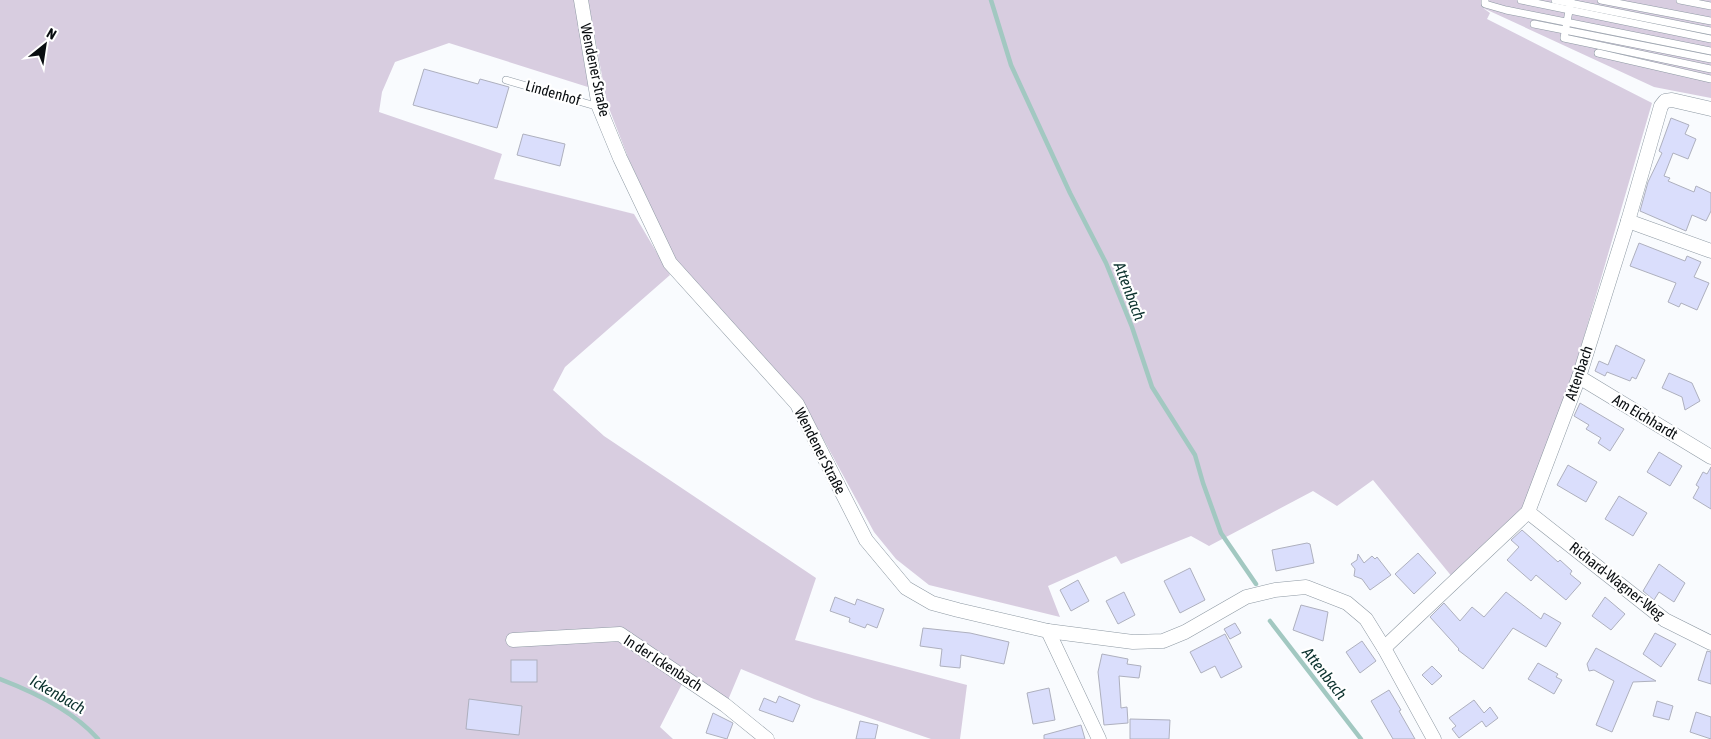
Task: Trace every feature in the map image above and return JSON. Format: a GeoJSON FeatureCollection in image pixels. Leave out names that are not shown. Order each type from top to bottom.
{"type":"FeatureCollection","features":[{"type":"Feature","properties":{"kind":"street","name":"Wendener Straße"},"geometry":{"type":"LineString","coordinates":[[581,0],[599,107],[620,158],[670,263],[797,404],[866,540],[887,568],[906,588],[932,603],[1048,631]]}},
{"type":"Feature","properties":{"kind":"street","name":"Attenbach"},"geometry":{"type":"LineString","coordinates":[[1384,648],[1528,512],[1579,377],[1628,221],[1661,106],[1664,101],[1672,100],[1711,109]]}},
{"type":"Feature","properties":{"kind":"street"},"geometry":{"type":"LineString","coordinates":[[1628,221],[1711,251]]}},
{"type":"Feature","properties":{"kind":"street","name":"Am Eichhardt"},"geometry":{"type":"LineString","coordinates":[[1579,377],[1711,457]]}},
{"type":"Feature","properties":{"kind":"street","name":"Richard-Wagner-Weg"},"geometry":{"type":"LineString","coordinates":[[1528,512],[1665,620],[1711,642]]}},
{"type":"Feature","properties":{"kind":"street"},"geometry":{"type":"LineString","coordinates":[[1048,631],[1133,642],[1162,641],[1185,632],[1246,597],[1275,590],[1306,587],[1348,603],[1366,619],[1434,739]]}},
{"type":"Feature","properties":{"kind":"street"},"geometry":{"type":"LineString","coordinates":[[1048,631],[1099,739]]}},
{"type":"Feature","properties":{"kind":"street","name":"In der Ickenbach"},"geometry":{"type":"LineString","coordinates":[[513,640],[620,634],[725,705],[768,739]]}},
{"type":"Feature","properties":{"kind":"lane"},"geometry":{"type":"LineString","coordinates":[[1485,0],[1485,4],[1506,10],[1711,51]]}},
{"type":"Feature","properties":{"kind":"lane"},"geometry":{"type":"LineString","coordinates":[[1521,0],[1571,4]]}},
{"type":"Feature","properties":{"kind":"lane"},"geometry":{"type":"LineString","coordinates":[[1555,0],[1711,39]]}},
{"type":"Feature","properties":{"kind":"lane"},"geometry":{"type":"LineString","coordinates":[[1601,0],[1711,21]]}},
{"type":"Feature","properties":{"kind":"lane"},"geometry":{"type":"LineString","coordinates":[[1640,63],[1651,0]]}},
{"type":"Feature","properties":{"kind":"lane"},"geometry":{"type":"LineString","coordinates":[[1680,0],[1711,5]]}},
{"type":"Feature","properties":{"kind":"lane"},"geometry":{"type":"LineString","coordinates":[[1571,4],[1564,38],[1711,69]]}},
{"type":"Feature","properties":{"kind":"lane"},"geometry":{"type":"LineString","coordinates":[[1647,22],[1711,31]]}},
{"type":"Feature","properties":{"kind":"lane"},"geometry":{"type":"LineString","coordinates":[[1534,24],[1711,59]]}},
{"type":"Feature","properties":{"kind":"lane"},"geometry":{"type":"LineString","coordinates":[[1598,53],[1711,79]]}},
{"type":"Feature","properties":{"kind":"lane","name":"Lindenhof"},"geometry":{"type":"LineString","coordinates":[[506,80],[599,107]]}},
{"type":"Feature","properties":{"kind":"shaded area"},"geometry":{"type":"Polygon","coordinates":[[[0,0],[575,0],[591,88],[449,43],[395,62],[382,92],[379,112],[502,154],[494,179],[634,214],[670,275],[565,367],[553,390],[604,436],[816,578],[795,640],[967,685],[960,739],[931,739],[814,699],[741,669],[728,700],[683,682],[660,727],[673,739],[0,739],[0,0]]]}},
{"type":"Feature","properties":{"kind":"shaded area"},"geometry":{"type":"Polygon","coordinates":[[[588,0],[1711,0],[1711,98],[1654,87],[1483,8],[1490,13],[1487,19],[1652,103],[1572,378],[1521,515],[1453,578],[1373,480],[1337,506],[1313,491],[1209,546],[1191,536],[1121,564],[1116,556],[1048,586],[1060,617],[929,585],[896,559],[874,532],[801,398],[676,260],[629,160],[607,103],[588,0]]]}},
{"type":"Feature","properties":{"kind":"building"},"geometry":{"type":"Polygon","coordinates":[[[424,69],[478,84],[480,79],[509,87],[497,128],[413,105],[424,69]]]}},
{"type":"Feature","properties":{"kind":"building"},"geometry":{"type":"Polygon","coordinates":[[[1671,118],[1689,125],[1685,134],[1696,139],[1688,159],[1673,153],[1664,176],[1670,178],[1668,181],[1694,192],[1696,186],[1711,193],[1711,211],[1706,221],[1692,215],[1686,231],[1640,211],[1648,182],[1662,153],[1659,151],[1671,118]]]}},
{"type":"Feature","properties":{"kind":"building"},"geometry":{"type":"Polygon","coordinates":[[[523,134],[565,144],[560,166],[517,155],[523,134]]]}},
{"type":"Feature","properties":{"kind":"building"},"geometry":{"type":"Polygon","coordinates":[[[1639,243],[1685,261],[1687,256],[1701,262],[1694,277],[1709,283],[1697,310],[1681,303],[1679,307],[1668,302],[1676,283],[1630,266],[1639,243]]]}},
{"type":"Feature","properties":{"kind":"building"},"geometry":{"type":"Polygon","coordinates":[[[1616,345],[1645,360],[1636,379],[1632,377],[1630,381],[1607,372],[1605,376],[1595,371],[1599,361],[1608,365],[1616,345]]]}},
{"type":"Feature","properties":{"kind":"building"},"geometry":{"type":"Polygon","coordinates":[[[1669,373],[1692,383],[1700,401],[1685,410],[1682,397],[1662,388],[1669,373]]]}},
{"type":"Feature","properties":{"kind":"building"},"geometry":{"type":"Polygon","coordinates":[[[1580,403],[1624,429],[1610,451],[1598,443],[1601,438],[1586,429],[1589,425],[1574,416],[1580,403]]]}},
{"type":"Feature","properties":{"kind":"building"},"geometry":{"type":"Polygon","coordinates":[[[1659,452],[1682,466],[1670,486],[1647,472],[1659,452]]]}},
{"type":"Feature","properties":{"kind":"building"},"geometry":{"type":"Polygon","coordinates":[[[1568,465],[1597,482],[1586,502],[1557,485],[1568,465]]]}},
{"type":"Feature","properties":{"kind":"building"},"geometry":{"type":"Polygon","coordinates":[[[1711,467],[1711,509],[1693,498],[1699,487],[1696,485],[1703,472],[1707,474],[1711,467]]]}},
{"type":"Feature","properties":{"kind":"building"},"geometry":{"type":"Polygon","coordinates":[[[1619,496],[1647,513],[1633,536],[1605,519],[1619,496]]]}},
{"type":"Feature","properties":{"kind":"building"},"geometry":{"type":"Polygon","coordinates":[[[1522,530],[1558,562],[1560,560],[1572,571],[1570,574],[1581,583],[1566,600],[1536,575],[1531,581],[1507,560],[1519,547],[1511,540],[1522,530]]]}},
{"type":"Feature","properties":{"kind":"building"},"geometry":{"type":"Polygon","coordinates":[[[1310,544],[1314,563],[1276,571],[1272,550],[1310,544]]]}},
{"type":"Feature","properties":{"kind":"building"},"geometry":{"type":"Polygon","coordinates":[[[1418,553],[1436,573],[1414,594],[1395,574],[1418,553]]]}},
{"type":"Feature","properties":{"kind":"building"},"geometry":{"type":"Polygon","coordinates":[[[1358,554],[1364,563],[1372,556],[1375,559],[1377,557],[1391,575],[1370,590],[1362,579],[1354,576],[1355,569],[1351,564],[1357,560],[1358,554]]]}},
{"type":"Feature","properties":{"kind":"building"},"geometry":{"type":"Polygon","coordinates":[[[1659,564],[1685,583],[1674,602],[1659,592],[1654,600],[1643,591],[1659,564]]]}},
{"type":"Feature","properties":{"kind":"building"},"geometry":{"type":"Polygon","coordinates":[[[1190,568],[1205,600],[1180,613],[1164,581],[1190,568]]]}},
{"type":"Feature","properties":{"kind":"building"},"geometry":{"type":"Polygon","coordinates":[[[1078,580],[1089,601],[1071,611],[1060,590],[1078,580]]]}},
{"type":"Feature","properties":{"kind":"building"},"geometry":{"type":"Polygon","coordinates":[[[1124,592],[1135,615],[1118,624],[1106,601],[1124,592]]]}},
{"type":"Feature","properties":{"kind":"building"},"geometry":{"type":"Polygon","coordinates":[[[1506,592],[1541,619],[1544,613],[1561,623],[1546,647],[1513,628],[1483,669],[1458,650],[1430,617],[1444,603],[1460,621],[1472,607],[1484,617],[1506,592]]]}},
{"type":"Feature","properties":{"kind":"building"},"geometry":{"type":"Polygon","coordinates":[[[835,597],[855,605],[857,599],[884,609],[877,628],[867,624],[865,628],[849,622],[850,618],[830,611],[835,597]]]}},
{"type":"Feature","properties":{"kind":"building"},"geometry":{"type":"Polygon","coordinates":[[[1605,597],[1625,614],[1611,630],[1592,616],[1605,597]]]}},
{"type":"Feature","properties":{"kind":"building"},"geometry":{"type":"Polygon","coordinates":[[[1301,605],[1328,612],[1323,641],[1293,630],[1301,605]]]}},
{"type":"Feature","properties":{"kind":"building"},"geometry":{"type":"Polygon","coordinates":[[[1235,623],[1241,633],[1230,639],[1224,629],[1235,623]]]}},
{"type":"Feature","properties":{"kind":"building"},"geometry":{"type":"Polygon","coordinates":[[[923,628],[970,633],[1009,642],[1004,664],[961,655],[960,668],[940,666],[942,649],[920,646],[923,628]]]}},
{"type":"Feature","properties":{"kind":"building"},"geometry":{"type":"Polygon","coordinates":[[[1655,633],[1676,644],[1661,667],[1643,654],[1655,633]]]}},
{"type":"Feature","properties":{"kind":"building"},"geometry":{"type":"Polygon","coordinates":[[[1225,634],[1242,667],[1221,678],[1215,666],[1201,673],[1190,652],[1225,634]]]}},
{"type":"Feature","properties":{"kind":"building"},"geometry":{"type":"Polygon","coordinates":[[[1362,641],[1376,661],[1360,673],[1346,652],[1362,641]]]}},
{"type":"Feature","properties":{"kind":"building"},"geometry":{"type":"Polygon","coordinates":[[[1596,648],[1656,681],[1633,682],[1612,732],[1596,725],[1614,681],[1594,670],[1589,671],[1587,664],[1596,648]]]}},
{"type":"Feature","properties":{"kind":"building"},"geometry":{"type":"Polygon","coordinates":[[[1707,651],[1711,652],[1711,684],[1698,680],[1707,651]]]}},
{"type":"Feature","properties":{"kind":"building"},"geometry":{"type":"Polygon","coordinates":[[[1102,654],[1128,659],[1127,664],[1141,666],[1139,678],[1119,676],[1121,708],[1127,707],[1128,723],[1104,725],[1098,672],[1102,654]]]}},
{"type":"Feature","properties":{"kind":"building"},"geometry":{"type":"Polygon","coordinates":[[[511,660],[537,660],[537,682],[511,682],[511,660]]]}},
{"type":"Feature","properties":{"kind":"building"},"geometry":{"type":"Polygon","coordinates":[[[1538,663],[1558,674],[1556,677],[1562,680],[1554,694],[1528,679],[1538,663]]]}},
{"type":"Feature","properties":{"kind":"building"},"geometry":{"type":"Polygon","coordinates":[[[1432,666],[1442,676],[1432,685],[1422,675],[1432,666]]]}},
{"type":"Feature","properties":{"kind":"building"},"geometry":{"type":"Polygon","coordinates":[[[1049,688],[1055,720],[1033,724],[1027,693],[1049,688]]]}},
{"type":"Feature","properties":{"kind":"building"},"geometry":{"type":"Polygon","coordinates":[[[1389,690],[1415,739],[1393,739],[1371,701],[1389,690]]]}},
{"type":"Feature","properties":{"kind":"building"},"geometry":{"type":"Polygon","coordinates":[[[779,696],[800,705],[793,722],[759,710],[764,698],[776,703],[779,696]]]}},
{"type":"Feature","properties":{"kind":"building"},"geometry":{"type":"Polygon","coordinates":[[[469,699],[522,706],[519,735],[466,729],[469,699]]]}},
{"type":"Feature","properties":{"kind":"building"},"geometry":{"type":"Polygon","coordinates":[[[1474,700],[1484,713],[1490,707],[1498,718],[1486,727],[1482,721],[1459,738],[1452,729],[1456,726],[1449,718],[1474,700]]]}},
{"type":"Feature","properties":{"kind":"building"},"geometry":{"type":"Polygon","coordinates":[[[1657,701],[1673,706],[1669,720],[1653,716],[1657,701]]]}},
{"type":"Feature","properties":{"kind":"building"},"geometry":{"type":"Polygon","coordinates":[[[1696,712],[1711,717],[1711,739],[1690,732],[1696,712]]]}},
{"type":"Feature","properties":{"kind":"building"},"geometry":{"type":"Polygon","coordinates":[[[713,713],[733,723],[727,739],[706,733],[713,713]]]}},
{"type":"Feature","properties":{"kind":"building"},"geometry":{"type":"Polygon","coordinates":[[[1130,719],[1170,720],[1169,739],[1130,739],[1130,719]]]}},
{"type":"Feature","properties":{"kind":"building"},"geometry":{"type":"Polygon","coordinates":[[[860,721],[878,725],[875,739],[856,739],[860,721]]]}},
{"type":"Feature","properties":{"kind":"building"},"geometry":{"type":"Polygon","coordinates":[[[1081,725],[1085,739],[1044,739],[1044,735],[1081,725]]]}},
{"type":"Feature","properties":{"kind":"waterway","name":"Attenbach"},"geometry":{"type":"LineString","coordinates":[[991,0],[1011,65],[1070,193],[1106,263],[1132,327],[1152,387],[1195,455],[1221,533],[1256,584]]}},
{"type":"Feature","properties":{"kind":"waterway","name":"Attenbach"},"geometry":{"type":"LineString","coordinates":[[1270,621],[1361,739]]}},
{"type":"Feature","properties":{"kind":"waterway","name":"Ickenbach"},"geometry":{"type":"LineString","coordinates":[[0,679],[53,703],[77,720],[98,739]]}}]}
